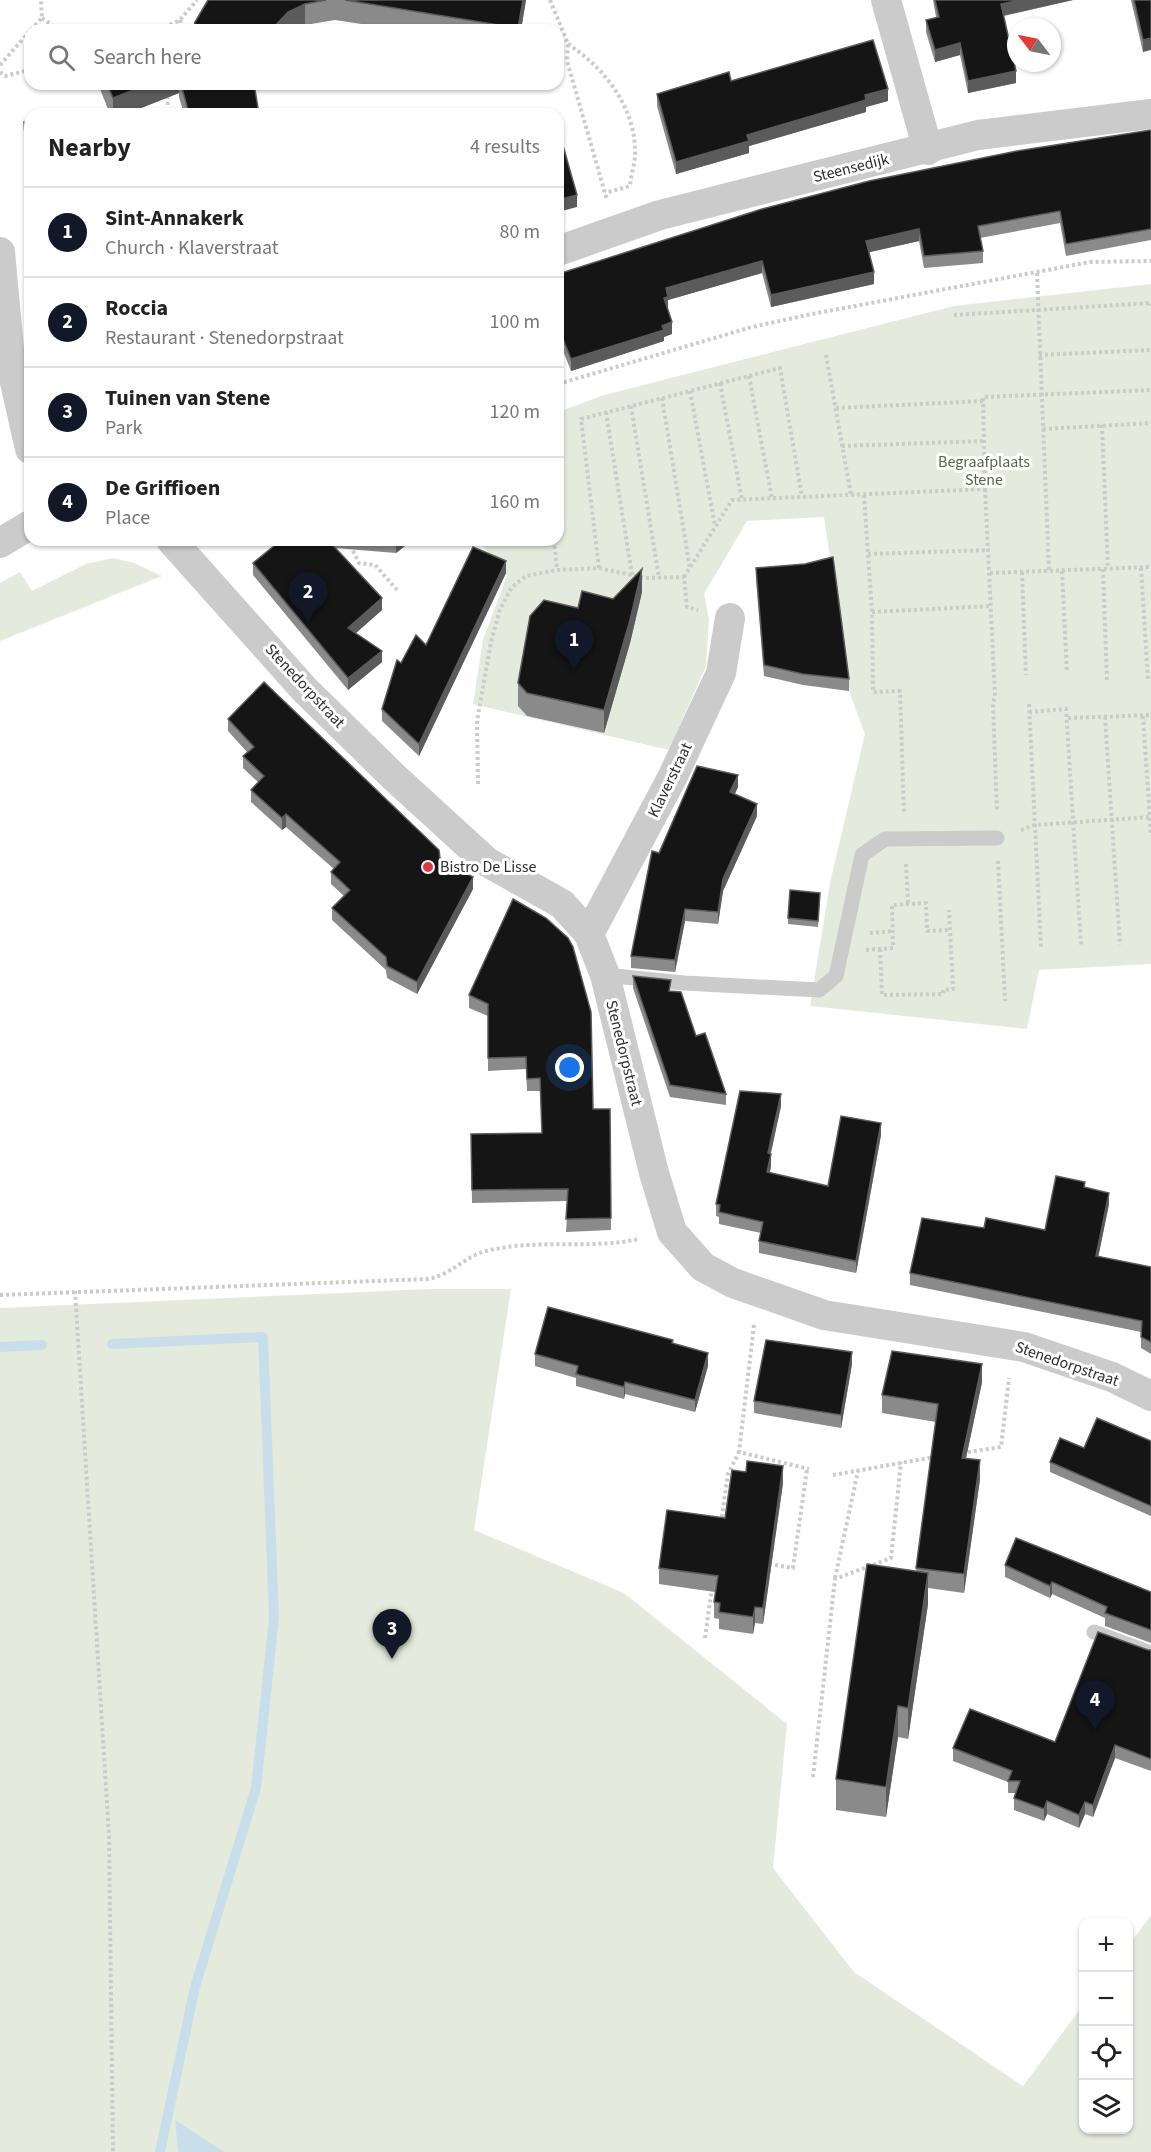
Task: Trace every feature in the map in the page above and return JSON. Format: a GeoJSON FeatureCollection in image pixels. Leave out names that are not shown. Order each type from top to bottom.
{"type":"FeatureCollection","features":[{"type":"Feature","properties":{"kind":"street"},"geometry":{"type":"LineString","coordinates":[[885,0],[928,150]]}},
{"type":"Feature","properties":{"kind":"street","name":"Steensedijk"},"geometry":{"type":"LineString","coordinates":[[564,248],[660,215],[928,150],[978,135],[1151,114]]}},
{"type":"Feature","properties":{"kind":"street"},"geometry":{"type":"LineString","coordinates":[[0,252],[3,319],[24,422]]}},
{"type":"Feature","properties":{"kind":"street"},"geometry":{"type":"LineString","coordinates":[[0,543],[24,529]]}},
{"type":"Feature","properties":{"kind":"street","name":"Stenedorpstraat"},"geometry":{"type":"LineString","coordinates":[[176,546],[304,689],[395,778],[487,862],[562,904],[589,934],[605,975],[654,1173],[672,1232],[703,1267],[734,1283],[824,1315],[1024,1347],[1112,1377],[1151,1396]]}},
{"type":"Feature","properties":{"kind":"street","name":"Klaverstraat"},"geometry":{"type":"LineString","coordinates":[[589,934],[673,776],[721,674],[730,618]]}},
{"type":"Feature","properties":{"kind":"lane"},"geometry":{"type":"LineString","coordinates":[[605,975],[684,983],[819,990],[836,976],[862,855],[885,839],[998,838]]}},
{"type":"Feature","properties":{"kind":"lane"},"geometry":{"type":"LineString","coordinates":[[1094,1632],[1151,1653]]}},
{"type":"Feature","properties":{"kind":"path"},"geometry":{"type":"LineString","coordinates":[[37,24],[42,18],[41,0]]}},
{"type":"Feature","properties":{"kind":"path"},"geometry":{"type":"LineString","coordinates":[[172,24],[180,20],[197,0]]}},
{"type":"Feature","properties":{"kind":"path"},"geometry":{"type":"LineString","coordinates":[[550,0],[560,24]]}},
{"type":"Feature","properties":{"kind":"path"},"geometry":{"type":"LineString","coordinates":[[42,18],[50,24]]}},
{"type":"Feature","properties":{"kind":"path"},"geometry":{"type":"LineString","coordinates":[[180,20],[180,24]]}},
{"type":"Feature","properties":{"kind":"path"},"geometry":{"type":"LineString","coordinates":[[564,34],[568,44],[567,61],[617,230]]}},
{"type":"Feature","properties":{"kind":"path"},"geometry":{"type":"LineString","coordinates":[[0,65],[24,39]]}},
{"type":"Feature","properties":{"kind":"path"},"geometry":{"type":"LineString","coordinates":[[568,44],[592,64],[613,87],[629,114],[635,150],[630,186],[605,194]]}},
{"type":"Feature","properties":{"kind":"path"},"geometry":{"type":"LineString","coordinates":[[0,72],[5,76],[24,71]]}},
{"type":"Feature","properties":{"kind":"path"},"geometry":{"type":"LineString","coordinates":[[167,90],[168,108]]}},
{"type":"Feature","properties":{"kind":"path"},"geometry":{"type":"LineString","coordinates":[[564,382],[752,327],[1090,262],[1151,261]]}},
{"type":"Feature","properties":{"kind":"path"},"geometry":{"type":"LineString","coordinates":[[1037,273],[1040,395],[1049,571]]}},
{"type":"Feature","properties":{"kind":"path"},"geometry":{"type":"LineString","coordinates":[[954,315],[1151,303],[1151,306]]}},
{"type":"Feature","properties":{"kind":"path"},"geometry":{"type":"LineString","coordinates":[[1039,355],[1151,350]]}},
{"type":"Feature","properties":{"kind":"path"},"geometry":{"type":"LineString","coordinates":[[826,355],[851,495]]}},
{"type":"Feature","properties":{"kind":"path"},"geometry":{"type":"LineString","coordinates":[[599,568],[581,418],[780,368],[802,497]]}},
{"type":"Feature","properties":{"kind":"path"},"geometry":{"type":"LineString","coordinates":[[749,376],[772,499]]}},
{"type":"Feature","properties":{"kind":"path"},"geometry":{"type":"LineString","coordinates":[[720,383],[742,500]]}},
{"type":"Feature","properties":{"kind":"path"},"geometry":{"type":"LineString","coordinates":[[1005,1001],[983,397],[1151,390]]}},
{"type":"Feature","properties":{"kind":"path"},"geometry":{"type":"LineString","coordinates":[[690,391],[715,527]]}},
{"type":"Feature","properties":{"kind":"path"},"geometry":{"type":"LineString","coordinates":[[662,398],[690,569]]}},
{"type":"Feature","properties":{"kind":"path"},"geometry":{"type":"LineString","coordinates":[[836,408],[983,401]]}},
{"type":"Feature","properties":{"kind":"path"},"geometry":{"type":"LineString","coordinates":[[630,406],[659,578]]}},
{"type":"Feature","properties":{"kind":"path"},"geometry":{"type":"LineString","coordinates":[[606,412],[632,575]]}},
{"type":"Feature","properties":{"kind":"path"},"geometry":{"type":"LineString","coordinates":[[1043,429],[1151,423]]}},
{"type":"Feature","properties":{"kind":"path"},"geometry":{"type":"LineString","coordinates":[[1102,425],[1108,569]]}},
{"type":"Feature","properties":{"kind":"path"},"geometry":{"type":"LineString","coordinates":[[842,446],[984,441]]}},
{"type":"Feature","properties":{"kind":"path"},"geometry":{"type":"LineString","coordinates":[[730,618],[687,607],[684,577],[732,500],[985,489]]}},
{"type":"Feature","properties":{"kind":"path"},"geometry":{"type":"LineString","coordinates":[[864,495],[872,612],[873,692],[900,691],[908,903]]}},
{"type":"Feature","properties":{"kind":"path"},"geometry":{"type":"LineString","coordinates":[[351,546],[359,563],[375,565],[398,591]]}},
{"type":"Feature","properties":{"kind":"path"},"geometry":{"type":"LineString","coordinates":[[555,546],[557,570]]}},
{"type":"Feature","properties":{"kind":"path"},"geometry":{"type":"LineString","coordinates":[[868,554],[988,550]]}},
{"type":"Feature","properties":{"kind":"path"},"geometry":{"type":"LineString","coordinates":[[990,573],[1151,567]]}},
{"type":"Feature","properties":{"kind":"path"},"geometry":{"type":"LineString","coordinates":[[478,784],[477,721],[500,609],[512,587],[526,576],[557,570],[599,568],[659,578],[684,577]]}},
{"type":"Feature","properties":{"kind":"path"},"geometry":{"type":"LineString","coordinates":[[1142,568],[1148,680]]}},
{"type":"Feature","properties":{"kind":"path"},"geometry":{"type":"LineString","coordinates":[[1102,569],[1107,681]]}},
{"type":"Feature","properties":{"kind":"path"},"geometry":{"type":"LineString","coordinates":[[1062,570],[1067,673]]}},
{"type":"Feature","properties":{"kind":"path"},"geometry":{"type":"LineString","coordinates":[[1023,573],[1026,675]]}},
{"type":"Feature","properties":{"kind":"path"},"geometry":{"type":"LineString","coordinates":[[872,612],[992,606]]}},
{"type":"Feature","properties":{"kind":"path"},"geometry":{"type":"LineString","coordinates":[[1029,704],[1041,947]]}},
{"type":"Feature","properties":{"kind":"path"},"geometry":{"type":"LineString","coordinates":[[1029,712],[1066,709],[1081,945]]}},
{"type":"Feature","properties":{"kind":"path"},"geometry":{"type":"LineString","coordinates":[[1068,718],[1151,715]]}},
{"type":"Feature","properties":{"kind":"path"},"geometry":{"type":"LineString","coordinates":[[1143,716],[1151,837]]}},
{"type":"Feature","properties":{"kind":"path"},"geometry":{"type":"LineString","coordinates":[[1105,717],[1120,945]]}},
{"type":"Feature","properties":{"kind":"path"},"geometry":{"type":"LineString","coordinates":[[998,838],[1035,825],[1150,817]]}},
{"type":"Feature","properties":{"kind":"path"},"geometry":{"type":"LineString","coordinates":[[842,950],[893,948],[892,905],[926,903],[927,931],[950,930]]}},
{"type":"Feature","properties":{"kind":"path"},"geometry":{"type":"LineString","coordinates":[[880,949],[882,996],[943,994],[943,990],[953,989],[949,910]]}},
{"type":"Feature","properties":{"kind":"path"},"geometry":{"type":"LineString","coordinates":[[0,1295],[428,1279],[457,1268],[483,1251],[535,1243],[629,1241],[672,1232]]}},
{"type":"Feature","properties":{"kind":"path"},"geometry":{"type":"LineString","coordinates":[[75,1291],[78,1368],[109,1836],[113,2152]]}},
{"type":"Feature","properties":{"kind":"path"},"geometry":{"type":"LineString","coordinates":[[720,1533],[728,1474],[739,1452],[757,1292]]}},
{"type":"Feature","properties":{"kind":"path"},"geometry":{"type":"LineString","coordinates":[[957,1454],[1001,1447],[1010,1373]]}},
{"type":"Feature","properties":{"kind":"path"},"geometry":{"type":"LineString","coordinates":[[739,1452],[808,1469],[793,1568],[775,1565]]}},
{"type":"Feature","properties":{"kind":"path"},"geometry":{"type":"LineString","coordinates":[[833,1475],[946,1455]]}},
{"type":"Feature","properties":{"kind":"path"},"geometry":{"type":"LineString","coordinates":[[835,1579],[891,1558],[901,1462]]}},
{"type":"Feature","properties":{"kind":"path"},"geometry":{"type":"LineString","coordinates":[[813,1777],[835,1579],[858,1471]]}},
{"type":"Feature","properties":{"kind":"path"},"geometry":{"type":"LineString","coordinates":[[705,1638],[713,1580]]}},
{"type":"Feature","properties":{"kind":"green space","name":"Begraafplaats Stene"},"geometry":{"type":"Polygon","coordinates":[[[1151,284],[1151,964],[1039,970],[1027,1029],[810,1006],[830,883],[865,734],[850,694],[824,517],[747,521],[704,594],[709,619],[706,666],[669,750],[473,704],[483,640],[507,575],[483,546],[564,546],[564,410],[604,395],[954,306],[1151,284]]]}},
{"type":"Feature","properties":{"kind":"green space"},"geometry":{"type":"Polygon","coordinates":[[[113,558],[134,563],[162,576],[0,641],[0,583],[20,572],[32,591],[86,564],[113,558]]]}},
{"type":"Feature","properties":{"kind":"green space"},"geometry":{"type":"Polygon","coordinates":[[[429,1289],[511,1289],[474,1530],[624,1593],[787,1724],[773,1868],[854,1972],[1023,2086],[1079,2010],[1079,2134],[1133,2134],[1133,1940],[1151,1915],[1151,2152],[0,2152],[0,1308],[429,1289]]]}},
{"type":"Feature","properties":{"kind":"water"},"geometry":{"type":"Polygon","coordinates":[[[175,2120],[224,2152],[178,2152],[175,2120]]]}},
{"type":"Feature","properties":{"kind":"building"},"geometry":{"type":"Polygon","coordinates":[[[208,0],[326,0],[305,4],[288,12],[277,24],[194,24],[208,0]]]}},
{"type":"Feature","properties":{"kind":"building"},"geometry":{"type":"Polygon","coordinates":[[[345,0],[523,0],[519,24],[493,24],[345,0]]]}},
{"type":"Feature","properties":{"kind":"building"},"geometry":{"type":"Polygon","coordinates":[[[935,0],[1020,0],[1001,4],[1007,31],[1007,72],[1011,72],[968,81],[960,43],[935,50],[926,20],[939,17],[935,0]]]}},
{"type":"Feature","properties":{"kind":"building"},"geometry":{"type":"Polygon","coordinates":[[[1134,0],[1151,0],[1151,38],[1143,40],[1134,0]]]}},
{"type":"Feature","properties":{"kind":"building"},"geometry":{"type":"Polygon","coordinates":[[[873,40],[888,89],[865,95],[866,100],[747,135],[749,141],[676,162],[657,94],[729,72],[731,81],[873,40]]]}},
{"type":"Feature","properties":{"kind":"building"},"geometry":{"type":"Polygon","coordinates":[[[110,90],[134,90],[113,98],[110,90]]]}},
{"type":"Feature","properties":{"kind":"building"},"geometry":{"type":"Polygon","coordinates":[[[183,90],[255,90],[258,108],[187,108],[183,90]]]}},
{"type":"Feature","properties":{"kind":"building"},"geometry":{"type":"Polygon","coordinates":[[[1151,130],[1151,229],[1066,244],[1060,211],[978,226],[983,251],[924,256],[919,229],[866,241],[874,272],[771,295],[762,261],[666,288],[668,297],[664,298],[672,322],[662,326],[664,330],[571,359],[564,341],[564,272],[762,209],[869,181],[1017,151],[1151,130]]]}},
{"type":"Feature","properties":{"kind":"building"},"geometry":{"type":"Polygon","coordinates":[[[564,149],[577,195],[564,198],[564,149]]]}},
{"type":"Feature","properties":{"kind":"building"},"geometry":{"type":"Polygon","coordinates":[[[274,546],[334,546],[382,598],[348,628],[382,651],[348,678],[253,563],[274,546]]]}},
{"type":"Feature","properties":{"kind":"building"},"geometry":{"type":"Polygon","coordinates":[[[473,547],[506,561],[419,744],[382,709],[397,660],[401,663],[416,635],[426,645],[473,547]]]}},
{"type":"Feature","properties":{"kind":"building"},"geometry":{"type":"Polygon","coordinates":[[[833,557],[849,679],[803,674],[764,665],[756,568],[805,564],[833,557]]]}},
{"type":"Feature","properties":{"kind":"building"},"geometry":{"type":"Polygon","coordinates":[[[642,569],[604,710],[527,693],[518,683],[530,616],[544,600],[578,608],[582,591],[613,599],[642,569]]]}},
{"type":"Feature","properties":{"kind":"building"},"geometry":{"type":"Polygon","coordinates":[[[264,682],[439,850],[440,858],[473,877],[417,982],[387,966],[386,957],[332,908],[350,890],[331,872],[340,862],[286,814],[282,818],[251,790],[264,776],[243,756],[254,747],[228,719],[264,682]]]}},
{"type":"Feature","properties":{"kind":"building"},"geometry":{"type":"Polygon","coordinates":[[[697,766],[738,775],[730,792],[757,804],[723,879],[718,912],[685,909],[675,960],[631,956],[652,851],[659,853],[697,766]]]}},
{"type":"Feature","properties":{"kind":"building"},"geometry":{"type":"Polygon","coordinates":[[[790,890],[820,893],[818,921],[788,918],[790,890]]]}},
{"type":"Feature","properties":{"kind":"building"},"geometry":{"type":"Polygon","coordinates":[[[513,899],[546,918],[568,938],[573,947],[591,1012],[593,1109],[610,1109],[611,1218],[566,1219],[568,1189],[472,1190],[471,1134],[542,1133],[540,1078],[527,1079],[526,1057],[488,1058],[488,1004],[469,995],[513,899]]]}},
{"type":"Feature","properties":{"kind":"building"},"geometry":{"type":"Polygon","coordinates":[[[633,976],[671,980],[669,991],[681,992],[696,1036],[705,1033],[726,1094],[670,1085],[633,976]]]}},
{"type":"Feature","properties":{"kind":"building"},"geometry":{"type":"Polygon","coordinates":[[[740,1091],[781,1094],[768,1153],[771,1154],[767,1172],[828,1186],[841,1116],[881,1123],[856,1261],[759,1241],[763,1222],[719,1212],[720,1205],[716,1204],[740,1091]]]}},
{"type":"Feature","properties":{"kind":"building"},"geometry":{"type":"Polygon","coordinates":[[[1056,1176],[1085,1182],[1084,1187],[1109,1193],[1096,1256],[1151,1267],[1151,1342],[1141,1337],[1142,1321],[910,1273],[922,1218],[984,1228],[986,1218],[1045,1230],[1056,1176]]]}},
{"type":"Feature","properties":{"kind":"building"},"geometry":{"type":"Polygon","coordinates":[[[548,1307],[673,1340],[672,1343],[708,1353],[695,1400],[625,1382],[624,1387],[576,1374],[578,1366],[535,1354],[548,1307]]]}},
{"type":"Feature","properties":{"kind":"building"},"geometry":{"type":"Polygon","coordinates":[[[766,1340],[852,1352],[841,1415],[754,1401],[766,1340]]]}},
{"type":"Feature","properties":{"kind":"building"},"geometry":{"type":"Polygon","coordinates":[[[892,1351],[982,1364],[962,1458],[980,1460],[964,1574],[916,1568],[938,1404],[882,1395],[892,1351]]]}},
{"type":"Feature","properties":{"kind":"building"},"geometry":{"type":"Polygon","coordinates":[[[1097,1418],[1151,1441],[1151,1506],[1050,1462],[1060,1438],[1084,1448],[1097,1418]]]}},
{"type":"Feature","properties":{"kind":"building"},"geometry":{"type":"Polygon","coordinates":[[[747,1461],[783,1466],[763,1608],[755,1607],[753,1617],[719,1612],[720,1603],[714,1602],[718,1576],[659,1568],[667,1510],[725,1518],[732,1470],[746,1472],[747,1461]]]}},
{"type":"Feature","properties":{"kind":"building"},"geometry":{"type":"Polygon","coordinates":[[[1016,1538],[1151,1592],[1151,1630],[1105,1613],[1107,1607],[1052,1582],[1050,1586],[1005,1565],[1016,1538]]]}},
{"type":"Feature","properties":{"kind":"building"},"geometry":{"type":"Polygon","coordinates":[[[867,1564],[928,1573],[908,1708],[898,1706],[886,1787],[836,1779],[867,1564]]]}},
{"type":"Feature","properties":{"kind":"building"},"geometry":{"type":"Polygon","coordinates":[[[1098,1632],[1151,1650],[1151,1759],[1115,1745],[1093,1805],[1085,1802],[1079,1815],[1047,1801],[1044,1809],[1014,1798],[1020,1781],[1008,1781],[1012,1771],[953,1748],[970,1709],[1055,1742],[1098,1632]]]}},
{"type":"Feature","properties":{"kind":"waterway"},"geometry":{"type":"LineString","coordinates":[[112,1344],[263,1337],[274,1618],[256,1788],[195,1987],[160,2152]]}},
{"type":"Feature","properties":{"kind":"waterway"},"geometry":{"type":"LineString","coordinates":[[0,1347],[42,1345]]}},
{"type":"Feature","properties":{"kind":"place","name":"Roccia"},"geometry":{"type":"Point","coordinates":[308,622]}},
{"type":"Feature","properties":{"kind":"place","name":"Sint-Annakerk"},"geometry":{"type":"Point","coordinates":[574,670]}},
{"type":"Feature","properties":{"kind":"place","name":"Bistro De Lisse"},"geometry":{"type":"Point","coordinates":[428,867]}},
{"type":"Feature","properties":{"kind":"place","name":"Tuinen van Stene"},"geometry":{"type":"Point","coordinates":[392,1659]}},
{"type":"Feature","properties":{"kind":"place","name":"De Griffioen"},"geometry":{"type":"Point","coordinates":[1095,1730]}}]}
